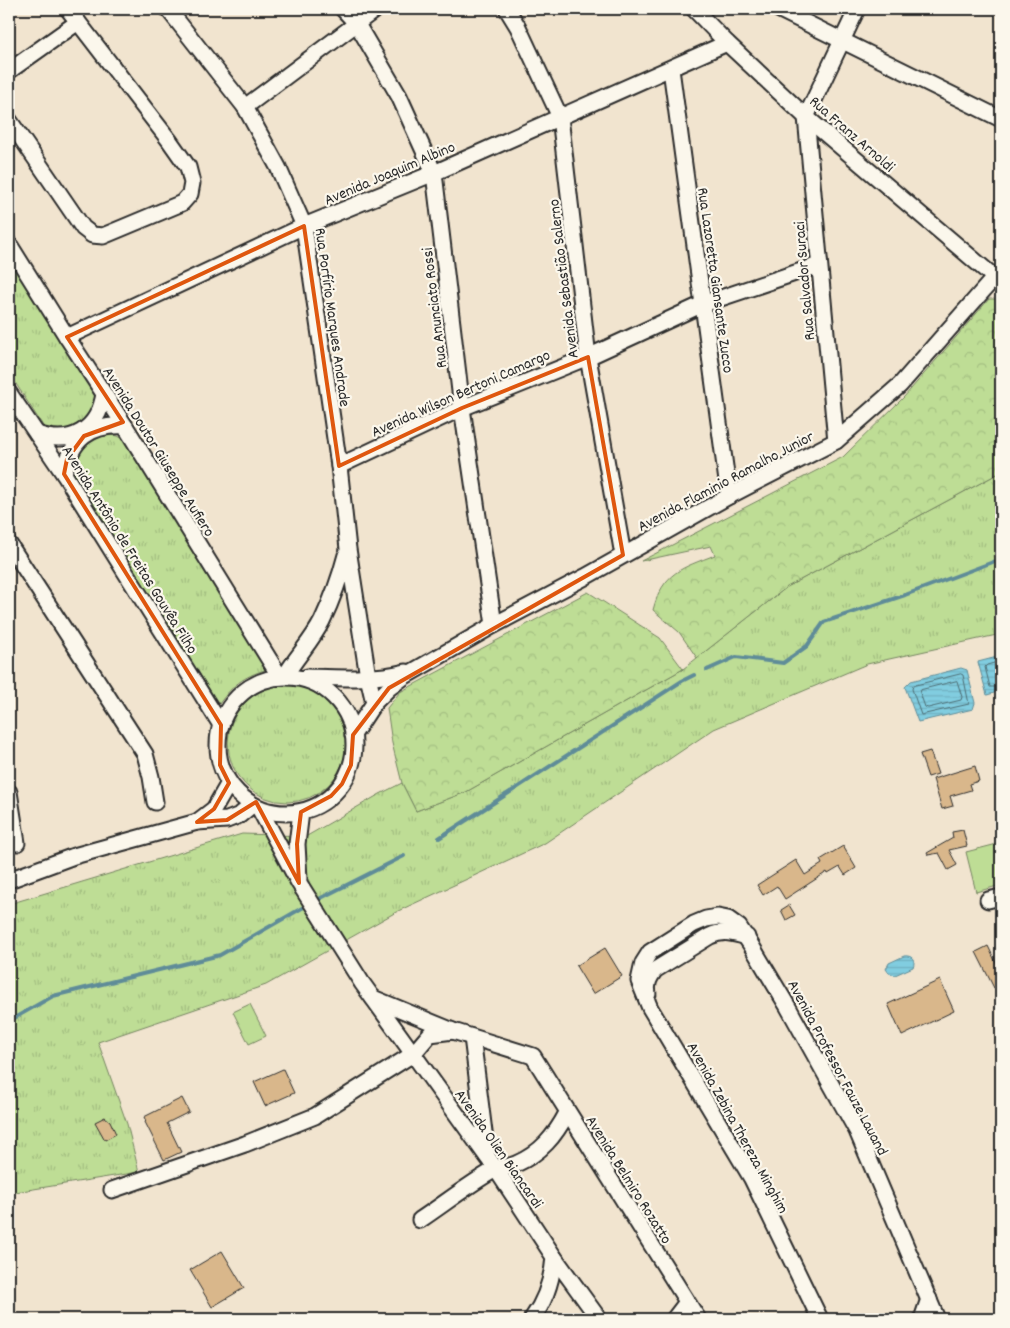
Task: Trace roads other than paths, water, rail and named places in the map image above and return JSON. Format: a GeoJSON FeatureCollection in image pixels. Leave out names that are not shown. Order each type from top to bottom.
{"type":"FeatureCollection","features":[{"type":"Feature","properties":{"kind":"street"},"geometry":{"type":"LineString","coordinates":[[9,120],[83,228],[92,235],[104,236],[182,203],[190,194],[192,183],[188,167],[68,9]]}},
{"type":"Feature","properties":{"kind":"street","name":"Rua Porfírio Marques Andrade"},"geometry":{"type":"LineString","coordinates":[[168,9],[245,106],[278,167],[304,226],[339,466],[348,549],[368,677],[374,703]]}},
{"type":"Feature","properties":{"kind":"street","name":"Rua Anunciato Rossi"},"geometry":{"type":"LineString","coordinates":[[343,9],[357,24],[399,96],[434,173],[462,408],[494,625]]}},
{"type":"Feature","properties":{"kind":"street"},"geometry":{"type":"LineString","coordinates":[[245,106],[376,9]]}},
{"type":"Feature","properties":{"kind":"street","name":"Avenida Sebastião Salerno"},"geometry":{"type":"LineString","coordinates":[[507,9],[518,27],[560,117],[588,356],[623,554]]}},
{"type":"Feature","properties":{"kind":"street","name":"Rua Franz Arnoldi"},"geometry":{"type":"LineString","coordinates":[[694,9],[727,44],[806,117],[999,278]]}},
{"type":"Feature","properties":{"kind":"street"},"geometry":{"type":"LineString","coordinates":[[778,9],[1001,119]]}},
{"type":"Feature","properties":{"kind":"street"},"geometry":{"type":"LineString","coordinates":[[806,117],[857,9]]}},
{"type":"Feature","properties":{"kind":"street"},"geometry":{"type":"LineString","coordinates":[[9,70],[78,22]]}},
{"type":"Feature","properties":{"kind":"street","name":"Avenida Joaquim Albino"},"geometry":{"type":"LineString","coordinates":[[67,337],[304,226],[434,173],[727,44]]}},
{"type":"Feature","properties":{"kind":"street","name":"Rua Lazoretta Giansante Zucco"},"geometry":{"type":"LineString","coordinates":[[671,68],[729,496]]}},
{"type":"Feature","properties":{"kind":"street","name":"Rua Salvador Suraci"},"geometry":{"type":"LineString","coordinates":[[806,117],[836,441]]}},
{"type":"Feature","properties":{"kind":"street","name":"Avenida Doutor Giuseppe Aufiero"},"geometry":{"type":"LineString","coordinates":[[9,244],[287,677]]}},
{"type":"Feature","properties":{"kind":"street","name":"Avenida Wilson Bertoni Camargo"},"geometry":{"type":"LineString","coordinates":[[339,466],[462,408],[588,356],[703,304],[819,265]]}},
{"type":"Feature","properties":{"kind":"street","name":"Avenida Flaminio Ramalho Junior"},"geometry":{"type":"LineString","coordinates":[[353,735],[374,703],[389,688],[406,676],[494,625],[586,577],[623,554],[729,496],[836,441],[900,385],[999,278]]}},
{"type":"Feature","properties":{"kind":"street","name":"Avenida Antônio de Freitas Gouvêa Filho"},"geometry":{"type":"LineString","coordinates":[[9,393],[15,409],[37,434],[64,474],[220,725]]}},
{"type":"Feature","properties":{"kind":"street"},"geometry":{"type":"LineString","coordinates":[[37,434],[59,439],[81,432],[97,416],[102,406],[104,394]]}},
{"type":"Feature","properties":{"kind":"street"},"geometry":{"type":"LineString","coordinates":[[64,474],[67,460],[74,446],[84,436],[96,428],[111,425],[125,426]]}},
{"type":"Feature","properties":{"kind":"street"},"geometry":{"type":"LineString","coordinates":[[9,544],[145,754],[151,777],[154,802]]}},
{"type":"Feature","properties":{"kind":"street","name":"Rua Porfírio Marques Andrade"},"geometry":{"type":"LineString","coordinates":[[287,677],[294,661],[321,623],[338,582],[348,549]]}},
{"type":"Feature","properties":{"kind":"street","name":"Avenida Flaminio Ramalho Junior"},"geometry":{"type":"LineString","coordinates":[[287,677],[347,679],[390,676],[424,666]]}},
{"type":"Feature","properties":{"kind":"street"},"geometry":{"type":"LineString","coordinates":[[287,677],[311,681],[335,697],[344,708],[350,721],[354,750],[351,765],[342,784],[331,796],[317,806],[301,812],[280,813],[256,807],[240,796],[229,783],[220,765],[218,745],[220,725],[230,706],[243,692],[260,682],[287,677]]}},
{"type":"Feature","properties":{"kind":"street"},"geometry":{"type":"LineString","coordinates":[[197,822],[214,809],[229,783]]}},
{"type":"Feature","properties":{"kind":"street"},"geometry":{"type":"LineString","coordinates":[[9,792],[17,843]]}},
{"type":"Feature","properties":{"kind":"street"},"geometry":{"type":"LineString","coordinates":[[9,880],[74,856],[197,822],[227,820],[256,807]]}},
{"type":"Feature","properties":{"kind":"street","name":"Avenida Olien Biancardi"},"geometry":{"type":"LineString","coordinates":[[256,807],[301,886],[372,998],[492,1163],[554,1257],[599,1319]]}},
{"type":"Feature","properties":{"kind":"street"},"geometry":{"type":"LineString","coordinates":[[301,812],[297,844],[301,886]]}},
{"type":"Feature","properties":{"kind":"street","name":"Avenida Professor Fauze Lauand"},"geometry":{"type":"LineString","coordinates":[[650,1008],[639,981],[643,962],[650,952],[694,924],[706,919],[728,919],[739,927],[747,937],[857,1131],[937,1319]]}},
{"type":"Feature","properties":{"kind":"street"},"geometry":{"type":"LineString","coordinates":[[372,998],[472,1037],[492,1163]]}},
{"type":"Feature","properties":{"kind":"street","name":"Avenida Zebina Thereza Minghim"},"geometry":{"type":"LineString","coordinates":[[650,1008],[752,1179],[820,1319]]}},
{"type":"Feature","properties":{"kind":"street"},"geometry":{"type":"LineString","coordinates":[[112,1190],[245,1144],[315,1116],[413,1054],[430,1034],[453,1030]]}},
{"type":"Feature","properties":{"kind":"street","name":"Avenida Belmiro Rozatto"},"geometry":{"type":"LineString","coordinates":[[472,1037],[533,1056],[698,1319]]}},
{"type":"Feature","properties":{"kind":"street"},"geometry":{"type":"LineString","coordinates":[[420,1220],[492,1163],[514,1165],[532,1156],[559,1130],[567,1113]]}},
{"type":"Feature","properties":{"kind":"street"},"geometry":{"type":"LineString","coordinates":[[532,1319],[548,1293],[554,1257]]}},
{"type":"Feature","properties":{"kind":"street"},"geometry":{"type":"LineString","coordinates":[[922,1319],[929,1299]]}},
{"type":"Feature","properties":{"kind":"street"},"geometry":{"type":"LineString","coordinates":[[674,1319],[687,1302]]}},
{"type":"Feature","properties":{"kind":"water"},"geometry":{"type":"Polygon","coordinates":[[[1001,656],[1001,691],[987,695],[978,662],[1001,656]]]}},
{"type":"Feature","properties":{"kind":"water"},"geometry":{"type":"Polygon","coordinates":[[[961,668],[967,670],[975,703],[973,709],[918,722],[905,687],[911,681],[961,668]]]}},
{"type":"Feature","properties":{"kind":"water"},"geometry":{"type":"Polygon","coordinates":[[[904,956],[909,956],[913,959],[913,967],[895,975],[889,973],[886,969],[889,963],[904,956]]]}},
{"type":"Feature","properties":{"kind":"waterway"},"geometry":{"type":"LineString","coordinates":[[707,670],[736,657],[783,663],[807,646],[824,622],[905,595],[1001,559]]}},
{"type":"Feature","properties":{"kind":"waterway"},"geometry":{"type":"LineString","coordinates":[[439,838],[694,675]]}},
{"type":"Feature","properties":{"kind":"waterway"},"geometry":{"type":"LineString","coordinates":[[315,901],[404,856]]}},
{"type":"Feature","properties":{"kind":"waterway"},"geometry":{"type":"LineString","coordinates":[[9,1021],[53,996],[220,955],[309,904]]}}]}
